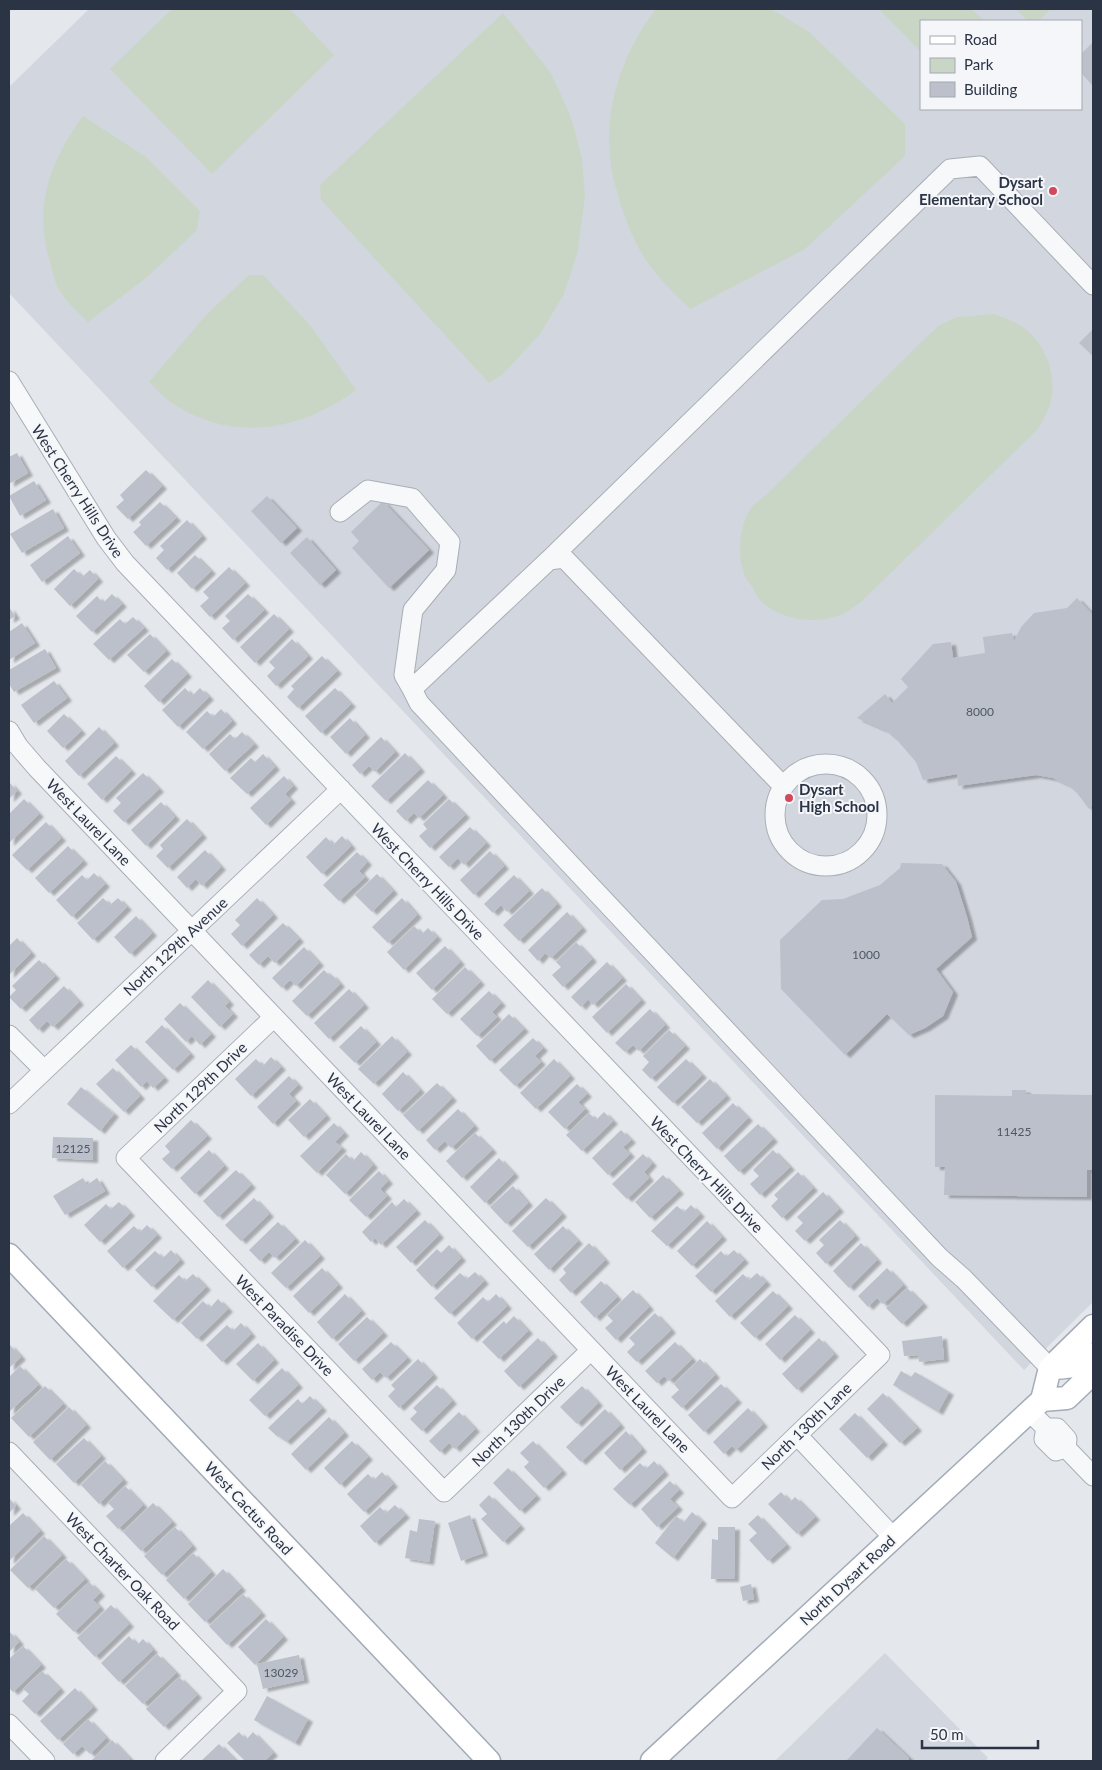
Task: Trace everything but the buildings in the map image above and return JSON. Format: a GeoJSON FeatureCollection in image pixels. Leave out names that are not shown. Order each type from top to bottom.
{"type":"FeatureCollection","features":[{"type":"Feature","properties":{"kind":"main road","name":"West Cactus Road"},"geometry":{"type":"LineString","coordinates":[[9,1255],[490,1761]]}},
{"type":"Feature","properties":{"kind":"main road"},"geometry":{"type":"LineString","coordinates":[[1035,1405],[1050,1368],[1093,1326]]}},
{"type":"Feature","properties":{"kind":"main road"},"geometry":{"type":"LineString","coordinates":[[1050,1368],[1084,1363],[1093,1354]]}},
{"type":"Feature","properties":{"kind":"main road"},"geometry":{"type":"LineString","coordinates":[[1035,1405],[1067,1398],[1093,1373]]}},
{"type":"Feature","properties":{"kind":"main road","name":"North Dysart Road"},"geometry":{"type":"LineString","coordinates":[[652,1761],[1035,1405]]}},
{"type":"Feature","properties":{"kind":"street"},"geometry":{"type":"LineString","coordinates":[[412,689],[549,560],[950,169],[980,166],[1093,285]]}},
{"type":"Feature","properties":{"kind":"street","name":"West Cherry Hills Drive"},"geometry":{"type":"LineString","coordinates":[[9,381],[106,538],[125,563],[880,1355]]}},
{"type":"Feature","properties":{"kind":"street"},"geometry":{"type":"LineString","coordinates":[[340,512],[368,490],[412,498],[450,542],[446,570],[413,610],[404,675],[419,703],[940,1258],[964,1279],[1050,1368]]}},
{"type":"Feature","properties":{"kind":"street"},"geometry":{"type":"LineString","coordinates":[[549,560],[564,558],[783,786]]}},
{"type":"Feature","properties":{"kind":"street","name":"West Laurel Lane"},"geometry":{"type":"LineString","coordinates":[[9,731],[18,746],[37,768],[732,1498]]}},
{"type":"Feature","properties":{"kind":"street"},"geometry":{"type":"LineString","coordinates":[[822,763],[838,764],[852,770],[864,780],[873,793],[877,807],[877,823],[872,838],[864,850],[852,860],[837,865],[822,866],[807,862],[793,855],[784,846],[775,822],[777,797],[783,786],[794,774],[807,767],[822,763]]}},
{"type":"Feature","properties":{"kind":"street","name":"North 129th Avenue"},"geometry":{"type":"LineString","coordinates":[[9,1104],[341,789]]}},
{"type":"Feature","properties":{"kind":"street","name":"North 129th Drive"},"geometry":{"type":"LineString","coordinates":[[126,1158],[274,1016]]}},
{"type":"Feature","properties":{"kind":"street"},"geometry":{"type":"LineString","coordinates":[[9,1035],[44,1070]]}},
{"type":"Feature","properties":{"kind":"street","name":"West Paradise Drive"},"geometry":{"type":"LineString","coordinates":[[126,1158],[444,1492]]}},
{"type":"Feature","properties":{"kind":"street","name":"North 130th Drive"},"geometry":{"type":"LineString","coordinates":[[444,1492],[591,1350]]}},
{"type":"Feature","properties":{"kind":"street","name":"North 130th Lane"},"geometry":{"type":"LineString","coordinates":[[732,1498],[880,1355]]}},
{"type":"Feature","properties":{"kind":"street"},"geometry":{"type":"LineString","coordinates":[[1035,1405],[1046,1428],[1057,1428],[1067,1439],[1066,1448],[1093,1476]]}},
{"type":"Feature","properties":{"kind":"street"},"geometry":{"type":"LineString","coordinates":[[797,1435],[893,1536]]}},
{"type":"Feature","properties":{"kind":"street","name":"West Charter Oak Road"},"geometry":{"type":"LineString","coordinates":[[9,1452],[238,1691],[165,1761]]}},
{"type":"Feature","properties":{"kind":"street"},"geometry":{"type":"LineString","coordinates":[[9,1724],[45,1761]]}},
{"type":"Feature","properties":{"kind":"shaded area","name":"Dysart High School"},"geometry":{"type":"Polygon","coordinates":[[[89,9],[1093,9],[1093,1302],[1024,1370],[9,293],[9,87],[89,9]]]}},
{"type":"Feature","properties":{"kind":"shaded area"},"geometry":{"type":"Polygon","coordinates":[[[885,1653],[988,1758],[985,1761],[775,1761],[885,1653]]]}},
{"type":"Feature","properties":{"kind":"green space"},"geometry":{"type":"Polygon","coordinates":[[[172,9],[290,9],[334,55],[212,174],[110,69],[172,9]]]}},
{"type":"Feature","properties":{"kind":"green space"},"geometry":{"type":"Polygon","coordinates":[[[656,9],[771,9],[808,31],[905,124],[905,156],[805,249],[690,309],[660,278],[641,252],[622,210],[611,165],[610,123],[618,82],[634,44],[656,9]]]}},
{"type":"Feature","properties":{"kind":"green space"},"geometry":{"type":"Polygon","coordinates":[[[879,9],[972,9],[983,20],[920,20],[920,51],[879,9]]]}},
{"type":"Feature","properties":{"kind":"green space"},"geometry":{"type":"Polygon","coordinates":[[[1016,9],[1051,9],[1039,20],[1027,20],[1016,9]]]}},
{"type":"Feature","properties":{"kind":"green space"},"geometry":{"type":"Polygon","coordinates":[[[503,13],[551,73],[565,104],[572,121],[582,159],[585,196],[577,254],[564,294],[540,334],[503,374],[489,383],[321,200],[320,185],[503,13]]]}},
{"type":"Feature","properties":{"kind":"green space"},"geometry":{"type":"Polygon","coordinates":[[[83,116],[146,157],[200,211],[197,230],[146,278],[88,322],[68,302],[58,287],[45,242],[43,222],[44,204],[54,167],[71,133],[83,116]]]}},
{"type":"Feature","properties":{"kind":"green space"},"geometry":{"type":"Polygon","coordinates":[[[249,275],[263,275],[310,325],[356,390],[335,404],[313,415],[268,427],[244,428],[198,417],[171,403],[149,382],[207,314],[249,275]]]}},
{"type":"Feature","properties":{"kind":"green space"},"geometry":{"type":"Polygon","coordinates":[[[993,314],[1015,322],[1029,332],[1036,339],[1046,356],[1052,375],[1052,394],[1049,408],[1038,429],[860,603],[848,611],[830,618],[809,620],[778,613],[769,607],[756,595],[743,570],[741,561],[740,542],[744,524],[751,508],[938,326],[957,317],[993,314]]]}},
{"type":"Feature","properties":{"kind":"place","name":"Dysart Elementary School"},"geometry":{"type":"Point","coordinates":[1053,191]}},
{"type":"Feature","properties":{"kind":"place","name":"Dysart High School"},"geometry":{"type":"Point","coordinates":[789,798]}}]}
